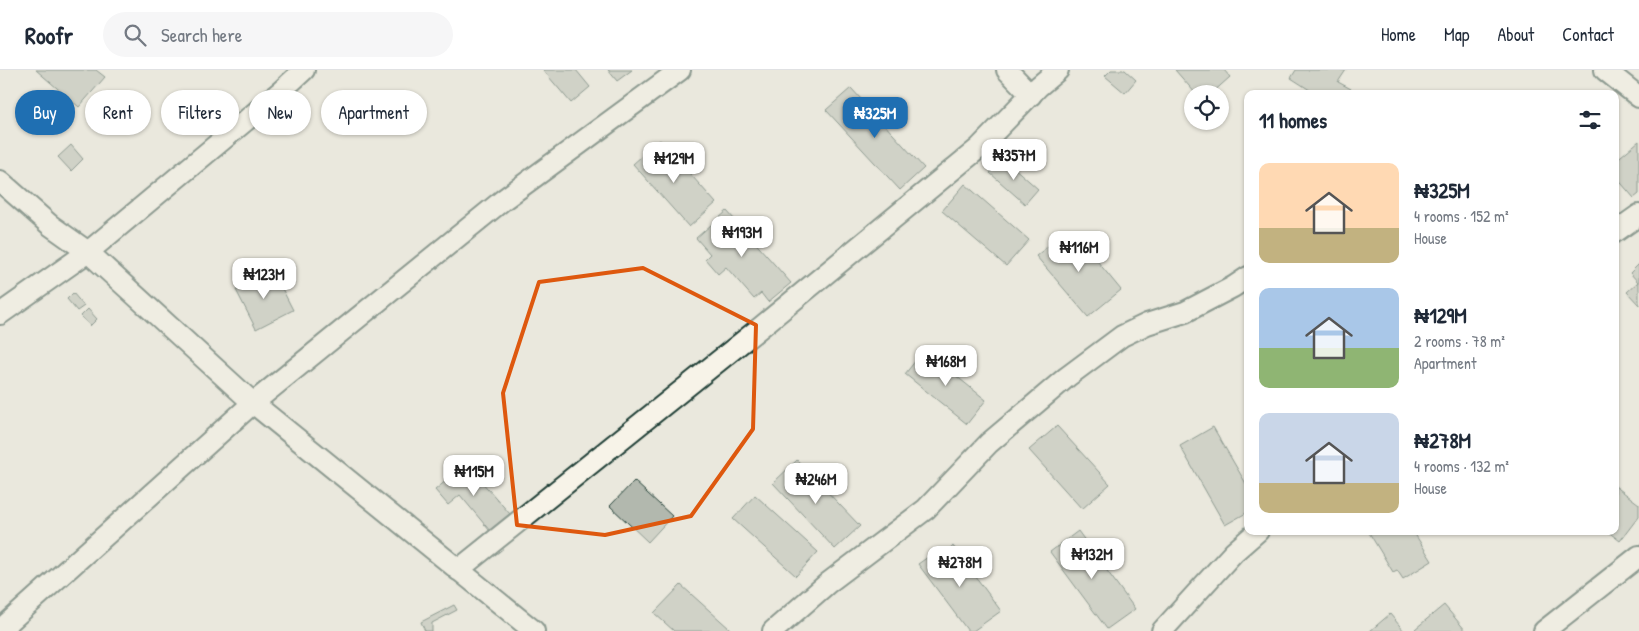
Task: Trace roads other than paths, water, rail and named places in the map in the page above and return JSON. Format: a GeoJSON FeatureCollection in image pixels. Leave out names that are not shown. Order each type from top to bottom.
{"type":"FeatureCollection","features":[{"type":"Feature","properties":{"kind":"street"},"geometry":{"type":"LineString","coordinates":[[0,314],[88,252],[304,70]]}},
{"type":"Feature","properties":{"kind":"street"},"geometry":{"type":"LineString","coordinates":[[0,630],[254,403],[503,200],[680,70]]}},
{"type":"Feature","properties":{"kind":"street"},"geometry":{"type":"LineString","coordinates":[[1007,70],[1031,95]]}},
{"type":"Feature","properties":{"kind":"street"},"geometry":{"type":"LineString","coordinates":[[458,570],[761,328],[972,155],[1058,70]]}},
{"type":"Feature","properties":{"kind":"street"},"geometry":{"type":"LineString","coordinates":[[1606,70],[1639,97]]}},
{"type":"Feature","properties":{"kind":"street"},"geometry":{"type":"LineString","coordinates":[[0,181],[50,225],[88,252],[254,403],[534,631]]}},
{"type":"Feature","properties":{"kind":"street"},"geometry":{"type":"LineString","coordinates":[[1619,229],[1639,215]]}},
{"type":"Feature","properties":{"kind":"street"},"geometry":{"type":"LineString","coordinates":[[773,631],[828,583],[926,509],[989,443],[1067,377],[1122,336],[1147,324],[1185,312],[1244,280]]}},
{"type":"Feature","properties":{"kind":"street"},"geometry":{"type":"LineString","coordinates":[[1162,631],[1234,552],[1253,535]]}},
{"type":"Feature","properties":{"kind":"street"},"geometry":{"type":"LineString","coordinates":[[1544,631],[1639,556]]}}]}
